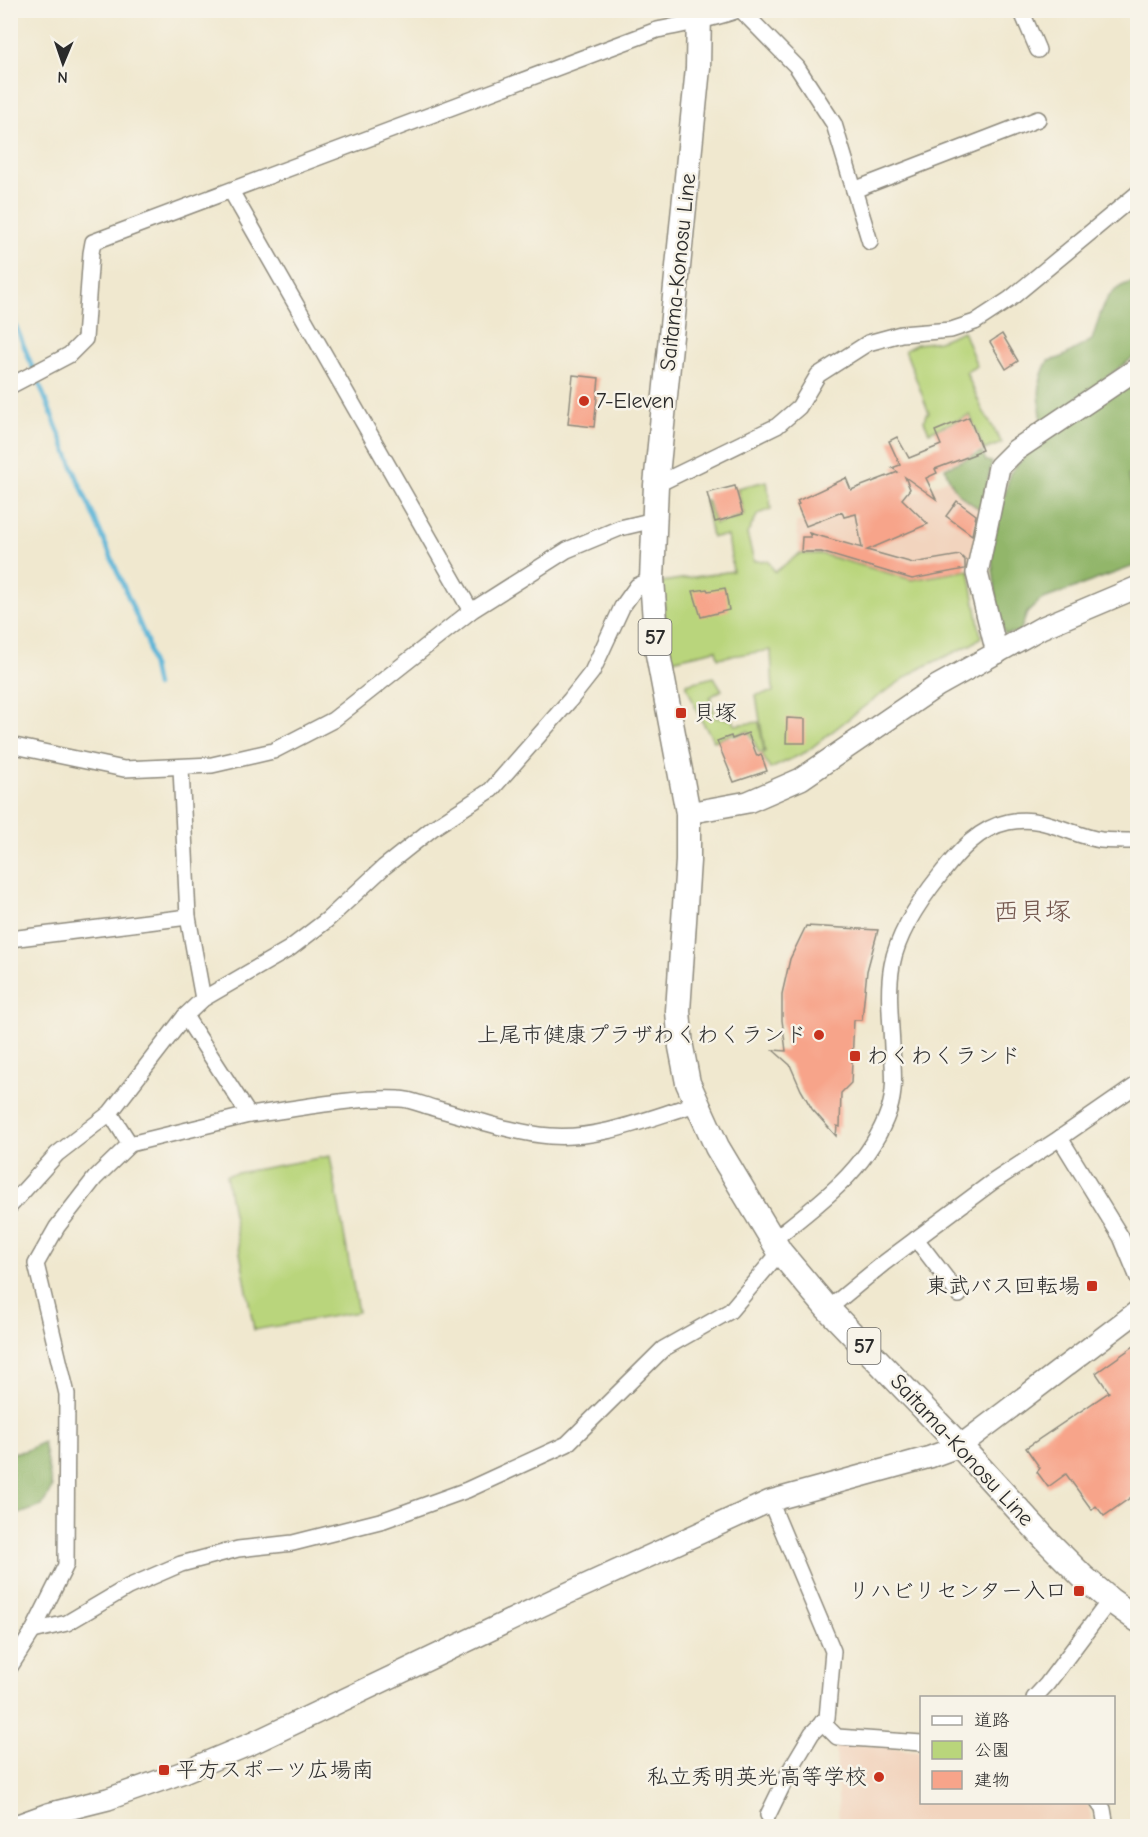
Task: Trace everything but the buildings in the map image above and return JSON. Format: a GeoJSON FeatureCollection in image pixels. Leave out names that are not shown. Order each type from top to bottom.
{"type":"FeatureCollection","features":[{"type":"Feature","properties":{"kind":"main road","name":"Saitama-Konosu Line"},"geometry":{"type":"LineString","coordinates":[[699,17],[694,112],[656,485],[652,579],[657,649],[688,813],[688,853],[678,1011],[683,1065],[696,1104],[717,1147],[776,1246],[828,1309],[960,1446],[1049,1543],[1083,1577],[1137,1620]]}},
{"type":"Feature","properties":{"kind":"street"},"geometry":{"type":"LineString","coordinates":[[10,386],[69,355],[85,339],[93,242],[657,30],[684,24],[699,17],[740,10],[797,67],[834,124],[870,242]]}},
{"type":"Feature","properties":{"kind":"street"},"geometry":{"type":"LineString","coordinates":[[1022,10],[1038,50]]}},
{"type":"Feature","properties":{"kind":"street"},"geometry":{"type":"LineString","coordinates":[[854,190],[1038,119]]}},
{"type":"Feature","properties":{"kind":"street"},"geometry":{"type":"LineString","coordinates":[[231,191],[471,611]]}},
{"type":"Feature","properties":{"kind":"street"},"geometry":{"type":"LineString","coordinates":[[656,485],[777,426],[799,407],[818,375],[868,343],[901,334],[951,330],[975,321],[1011,299],[1137,193]]}},
{"type":"Feature","properties":{"kind":"street"},"geometry":{"type":"LineString","coordinates":[[997,653],[977,573],[999,467],[1016,450],[1137,368]]}},
{"type":"Feature","properties":{"kind":"street"},"geometry":{"type":"LineString","coordinates":[[10,745],[124,769],[212,765],[273,751],[333,720],[471,611],[567,550],[620,528],[654,520]]}},
{"type":"Feature","properties":{"kind":"street"},"geometry":{"type":"LineString","coordinates":[[10,1206],[57,1154],[110,1113],[185,1016],[203,999],[289,949],[327,920],[384,867],[433,828],[491,790],[592,672],[622,607],[637,586],[652,579]]}},
{"type":"Feature","properties":{"kind":"street"},"geometry":{"type":"LineString","coordinates":[[688,813],[748,802],[801,779],[937,686],[1041,628],[1137,587]]}},
{"type":"Feature","properties":{"kind":"street"},"geometry":{"type":"LineString","coordinates":[[181,768],[188,917],[203,999]]}},
{"type":"Feature","properties":{"kind":"street"},"geometry":{"type":"LineString","coordinates":[[33,1631],[67,1623],[129,1587],[181,1564],[238,1549],[293,1543],[384,1520],[467,1490],[567,1444],[663,1349],[730,1311],[776,1246],[846,1180],[868,1153],[880,1132],[893,1098],[890,988],[892,963],[901,937],[926,893],[966,844],[985,831],[1007,822],[1028,820],[1060,826],[1100,840],[1137,841]]}},
{"type":"Feature","properties":{"kind":"street"},"geometry":{"type":"LineString","coordinates":[[10,939],[188,917]]}},
{"type":"Feature","properties":{"kind":"street"},"geometry":{"type":"LineString","coordinates":[[185,1016],[249,1114]]}},
{"type":"Feature","properties":{"kind":"street"},"geometry":{"type":"LineString","coordinates":[[828,1309],[991,1183],[1137,1084]]}},
{"type":"Feature","properties":{"kind":"street"},"geometry":{"type":"LineString","coordinates":[[10,1667],[33,1631],[66,1565],[67,1394],[36,1264],[57,1227],[88,1186],[130,1144],[249,1114],[286,1111],[352,1099],[402,1099],[549,1136],[580,1136],[618,1128],[696,1104]]}},
{"type":"Feature","properties":{"kind":"street"},"geometry":{"type":"LineString","coordinates":[[110,1113],[130,1144]]}},
{"type":"Feature","properties":{"kind":"street"},"geometry":{"type":"LineString","coordinates":[[1060,1138],[1120,1237],[1137,1278]]}},
{"type":"Feature","properties":{"kind":"street"},"geometry":{"type":"LineString","coordinates":[[916,1239],[959,1295]]}},
{"type":"Feature","properties":{"kind":"street"},"geometry":{"type":"LineString","coordinates":[[15,1827],[48,1814],[108,1799],[181,1773],[253,1743],[553,1600],[770,1501],[930,1457],[960,1446],[1137,1311]]}},
{"type":"Feature","properties":{"kind":"street"},"geometry":{"type":"LineString","coordinates":[[768,1815],[790,1770],[812,1733],[827,1718],[833,1651],[770,1501]]}},
{"type":"Feature","properties":{"kind":"street"},"geometry":{"type":"LineString","coordinates":[[1036,1696],[1110,1600]]}},
{"type":"Feature","properties":{"kind":"street"},"geometry":{"type":"LineString","coordinates":[[822,1722],[837,1737],[920,1743]]}},
{"type":"Feature","properties":{"kind":"street"},"geometry":{"type":"LineString","coordinates":[[1099,1804],[1103,1809],[1106,1827]]}},
{"type":"Feature","properties":{"kind":"shaded area"},"geometry":{"type":"Polygon","coordinates":[[[949,479],[959,496],[981,510],[969,570],[912,580],[821,553],[799,553],[796,522],[815,520],[825,514],[828,519],[841,514],[843,519],[872,511],[949,479]]]}},
{"type":"Feature","properties":{"kind":"shaded area","name":"私立秀明英光高等学校"},"geometry":{"type":"Polygon","coordinates":[[[844,1743],[920,1751],[920,1804],[1088,1804],[1094,1826],[839,1826],[836,1746],[844,1743]]]}},
{"type":"Feature","properties":{"kind":"green space"},"geometry":{"type":"Polygon","coordinates":[[[1137,281],[1137,355],[1042,423],[1040,384],[1048,361],[1060,358],[1092,340],[1102,310],[1110,295],[1126,284],[1137,281]]]}},
{"type":"Feature","properties":{"kind":"green space"},"geometry":{"type":"Polygon","coordinates":[[[963,331],[977,366],[966,372],[982,409],[1002,443],[984,450],[970,415],[929,432],[924,421],[926,414],[929,413],[905,350],[917,344],[939,341],[963,331]]]}},
{"type":"Feature","properties":{"kind":"green space"},"geometry":{"type":"Polygon","coordinates":[[[1137,378],[1137,449],[1132,451],[1137,472],[1128,476],[1137,502],[1137,565],[1041,600],[1027,613],[1020,632],[1005,634],[999,621],[992,561],[993,544],[1010,473],[1027,454],[1137,378]]]}},
{"type":"Feature","properties":{"kind":"green space"},"geometry":{"type":"Polygon","coordinates":[[[982,452],[986,461],[992,462],[981,510],[958,493],[945,468],[982,452]]]}},
{"type":"Feature","properties":{"kind":"green space"},"geometry":{"type":"Polygon","coordinates":[[[767,481],[771,509],[758,514],[747,534],[754,561],[768,561],[775,572],[799,554],[821,554],[912,580],[969,570],[981,637],[972,644],[917,670],[870,702],[806,752],[770,769],[762,754],[765,752],[756,695],[773,692],[771,650],[718,658],[716,650],[672,660],[666,630],[662,582],[733,571],[728,536],[712,537],[705,500],[707,500],[715,524],[744,515],[737,488],[767,481]]]}},
{"type":"Feature","properties":{"kind":"green space"},"geometry":{"type":"Polygon","coordinates":[[[714,677],[722,690],[710,697],[716,718],[733,719],[735,725],[759,722],[764,751],[759,753],[749,731],[714,741],[700,718],[686,684],[714,677]]]}},
{"type":"Feature","properties":{"kind":"green space"},"geometry":{"type":"Polygon","coordinates":[[[330,1156],[358,1312],[254,1330],[226,1175],[330,1156]]]}},
{"type":"Feature","properties":{"kind":"green space"},"geometry":{"type":"Polygon","coordinates":[[[43,1442],[52,1488],[42,1506],[11,1517],[11,1453],[25,1451],[43,1442]]]}},
{"type":"Feature","properties":{"kind":"waterway"},"geometry":{"type":"LineString","coordinates":[[10,318],[13,319],[147,641],[156,686]]}},
{"type":"Feature","properties":{"kind":"place","name":"7-Eleven"},"geometry":{"type":"Point","coordinates":[584,401]}},
{"type":"Feature","properties":{"kind":"place","name":"貝塚"},"geometry":{"type":"Point","coordinates":[681,713]}},
{"type":"Feature","properties":{"kind":"place","name":"上尾市健康プラザわくわくランド"},"geometry":{"type":"Point","coordinates":[819,1035]}},
{"type":"Feature","properties":{"kind":"place","name":"わくわくランド"},"geometry":{"type":"Point","coordinates":[855,1056]}},
{"type":"Feature","properties":{"kind":"place","name":"東武バス回転場"},"geometry":{"type":"Point","coordinates":[1092,1286]}},
{"type":"Feature","properties":{"kind":"place","name":"リハビリセンター入口"},"geometry":{"type":"Point","coordinates":[1079,1591]}},
{"type":"Feature","properties":{"kind":"place","name":"平方スポーツ広場南"},"geometry":{"type":"Point","coordinates":[164,1770]}},
{"type":"Feature","properties":{"kind":"place","name":"私立秀明英光高等学校"},"geometry":{"type":"Point","coordinates":[879,1777]}},
{"type":"Feature","properties":{"kind":"district","name":"西貝塚"},"geometry":{"type":"Point","coordinates":[1032,912]}}]}
